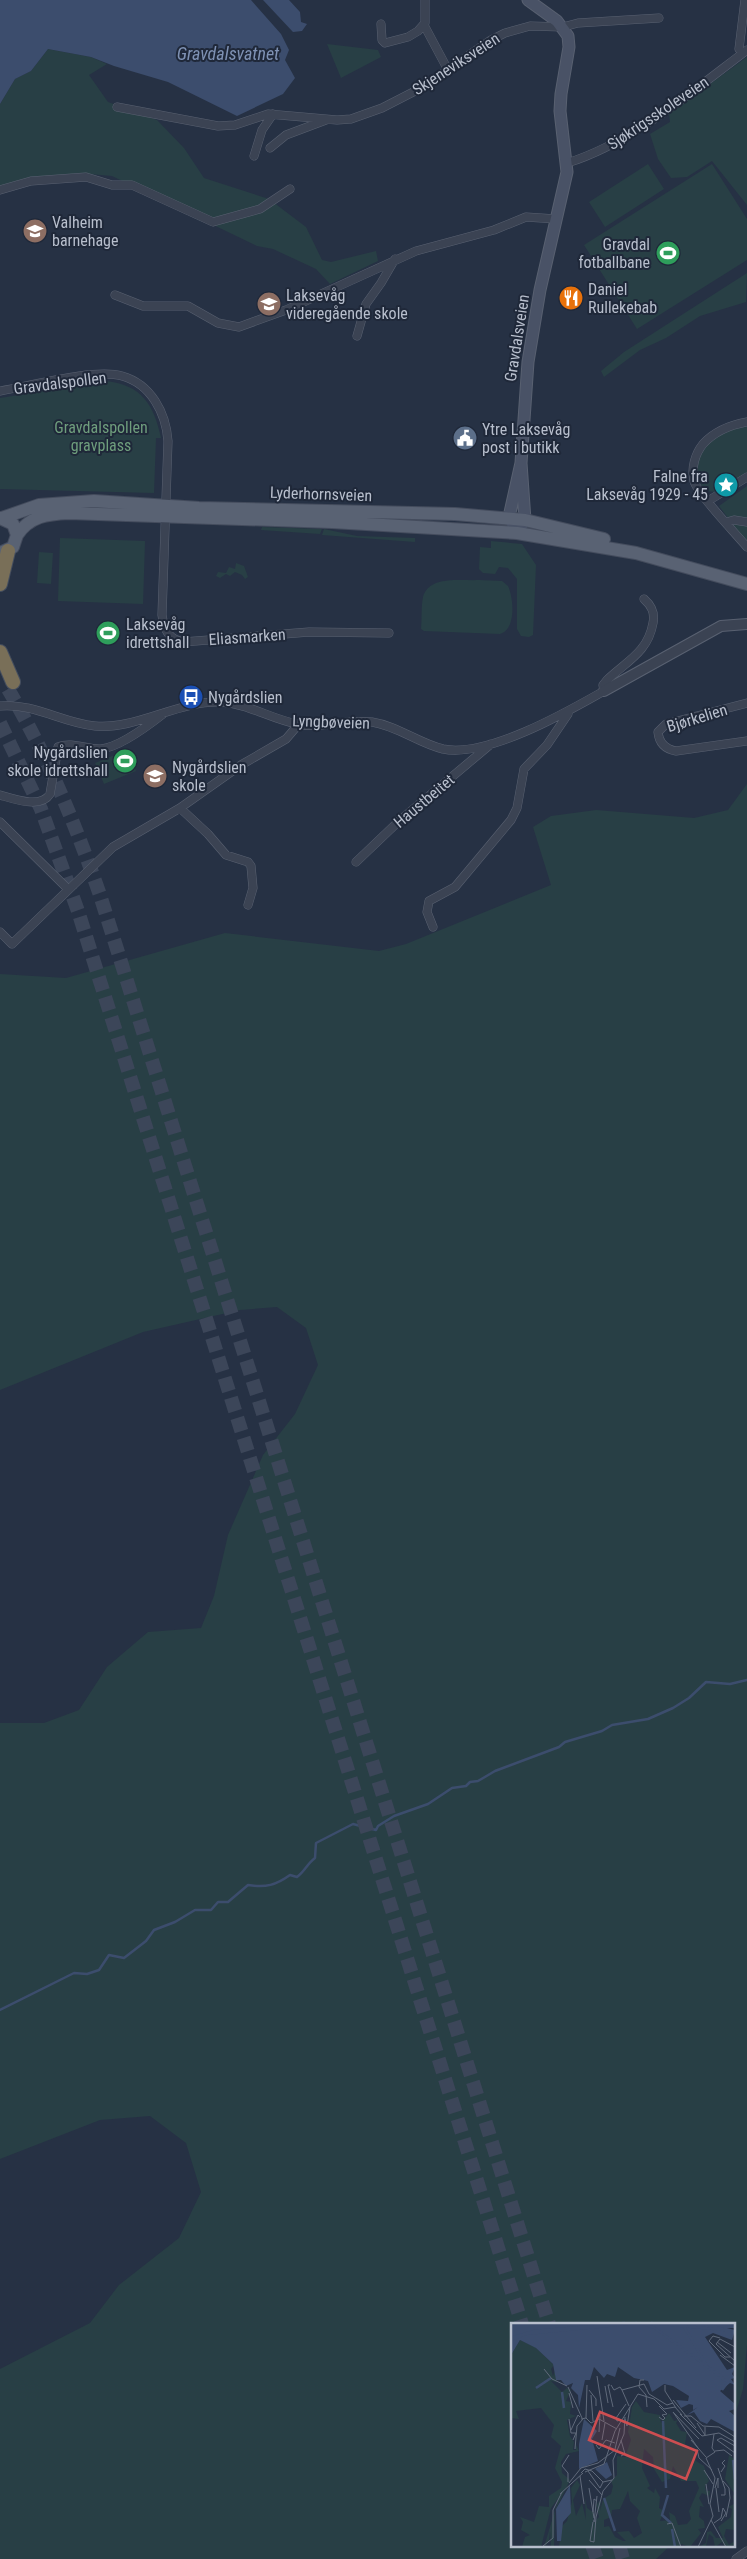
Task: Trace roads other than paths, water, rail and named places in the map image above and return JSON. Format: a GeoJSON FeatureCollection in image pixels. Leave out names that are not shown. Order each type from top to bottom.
{"type":"FeatureCollection","features":[{"type":"Feature","properties":{"kind":"highway"},"geometry":{"type":"LineString","coordinates":[[0,584],[4,552]]}},
{"type":"Feature","properties":{"kind":"highway"},"geometry":{"type":"LineString","coordinates":[[0,652],[7,683]]}},
{"type":"Feature","properties":{"kind":"main road"},"geometry":{"type":"LineString","coordinates":[[528,0],[563,27]]}},
{"type":"Feature","properties":{"kind":"main road","name":"Gravdalsveien"},"geometry":{"type":"LineString","coordinates":[[525,520],[521,463],[528,362],[540,290],[568,172],[560,111],[569,47],[568,36],[563,27]]}},
{"type":"Feature","properties":{"kind":"main road","name":"Gravdalsveien"},"geometry":{"type":"LineString","coordinates":[[509,518],[521,463]]}},
{"type":"Feature","properties":{"kind":"main road","name":"Lyderhornsveien"},"geometry":{"type":"LineString","coordinates":[[1,518],[39,505],[68,502],[517,533],[636,553]]}},
{"type":"Feature","properties":{"kind":"main road","name":"Lyderhornsveien"},"geometry":{"type":"LineString","coordinates":[[4,552],[16,542],[17,536],[31,520],[51,514],[165,510],[455,514],[525,520],[580,532],[636,553],[747,584]]}},
{"type":"Feature","properties":{"kind":"main road"},"geometry":{"type":"LineString","coordinates":[[1,518],[13,524],[17,536]]}},
{"type":"Feature","properties":{"kind":"main road"},"geometry":{"type":"LineString","coordinates":[[509,518],[517,533]]}},
{"type":"Feature","properties":{"kind":"main road"},"geometry":{"type":"LineString","coordinates":[[517,533],[525,520]]}},
{"type":"Feature","properties":{"kind":"street"},"geometry":{"type":"LineString","coordinates":[[425,0],[424,25],[448,70]]}},
{"type":"Feature","properties":{"kind":"street","name":"Sjøkrigsskoleveien"},"geometry":{"type":"LineString","coordinates":[[567,163],[597,152],[627,135],[680,100],[745,52],[739,49],[739,39],[745,0]]}},
{"type":"Feature","properties":{"kind":"street"},"geometry":{"type":"LineString","coordinates":[[563,27],[578,23],[659,18]]}},
{"type":"Feature","properties":{"kind":"street"},"geometry":{"type":"LineString","coordinates":[[381,24],[382,40],[385,43],[408,37],[424,25]]}},
{"type":"Feature","properties":{"kind":"street","name":"Skjeneviksveien"},"geometry":{"type":"LineString","coordinates":[[117,107],[218,126],[235,125],[273,114],[351,119],[364,115],[421,88],[477,49],[505,33],[530,26],[563,27]]}},
{"type":"Feature","properties":{"kind":"street"},"geometry":{"type":"LineString","coordinates":[[254,156],[262,130],[273,114]]}},
{"type":"Feature","properties":{"kind":"street"},"geometry":{"type":"LineString","coordinates":[[270,148],[286,135],[328,119]]}},
{"type":"Feature","properties":{"kind":"street"},"geometry":{"type":"LineString","coordinates":[[0,190],[31,182],[86,177],[112,185],[132,185],[213,222],[260,210],[290,189]]}},
{"type":"Feature","properties":{"kind":"street"},"geometry":{"type":"LineString","coordinates":[[115,295],[143,306],[188,306],[218,323],[239,327],[286,310],[394,259],[494,230],[526,217],[556,219]]}},
{"type":"Feature","properties":{"kind":"street"},"geometry":{"type":"LineString","coordinates":[[357,336],[366,304],[382,283],[394,259]]}},
{"type":"Feature","properties":{"kind":"street","name":"Gravdalspollen"},"geometry":{"type":"LineString","coordinates":[[0,391],[92,376],[120,376],[139,385],[158,406],[167,426],[165,510]]}},
{"type":"Feature","properties":{"kind":"street"},"geometry":{"type":"LineString","coordinates":[[747,422],[721,429],[709,438],[700,449],[694,461],[694,482],[747,547]]}},
{"type":"Feature","properties":{"kind":"street"},"geometry":{"type":"LineString","coordinates":[[708,501],[747,477]]}},
{"type":"Feature","properties":{"kind":"street","name":"Eliasmarken"},"geometry":{"type":"LineString","coordinates":[[165,510],[162,615],[166,632],[176,641],[309,632],[389,633]]}},
{"type":"Feature","properties":{"kind":"street"},"geometry":{"type":"LineString","coordinates":[[727,522],[734,520],[747,522]]}},
{"type":"Feature","properties":{"kind":"street","name":"Lyngbøveien"},"geometry":{"type":"LineString","coordinates":[[604,691],[603,685],[607,680],[641,651],[650,638],[654,612],[651,605],[644,599]]}},
{"type":"Feature","properties":{"kind":"street","name":"Lyngbøveien"},"geometry":{"type":"LineString","coordinates":[[0,706],[32,708],[80,724],[97,726],[130,721],[202,703],[234,704],[298,725],[355,721],[374,723],[394,728],[444,749],[471,747],[544,725],[604,691],[647,670],[721,626],[747,624]]}},
{"type":"Feature","properties":{"kind":"street","name":"Bjørkelien"},"geometry":{"type":"LineString","coordinates":[[747,703],[666,724],[658,732],[663,745],[669,750],[676,751],[747,741]]}},
{"type":"Feature","properties":{"kind":"street"},"geometry":{"type":"LineString","coordinates":[[0,795],[25,801],[40,802],[47,800],[50,794],[58,747],[71,745],[101,749],[121,741],[167,711]]}},
{"type":"Feature","properties":{"kind":"street","name":"Lyngbøveien"},"geometry":{"type":"LineString","coordinates":[[433,927],[427,912],[428,901],[455,887],[511,820],[518,808],[524,769],[546,745],[569,712]]}},
{"type":"Feature","properties":{"kind":"street"},"geometry":{"type":"LineString","coordinates":[[0,932],[12,944],[68,889],[120,842],[180,808],[240,765],[286,739],[298,725]]}},
{"type":"Feature","properties":{"kind":"street","name":"Haustbeitet"},"geometry":{"type":"LineString","coordinates":[[356,862],[398,822],[495,741]]}},
{"type":"Feature","properties":{"kind":"street"},"geometry":{"type":"LineString","coordinates":[[180,808],[226,854],[248,862],[251,866],[253,888],[248,904]]}},
{"type":"Feature","properties":{"kind":"street"},"geometry":{"type":"LineString","coordinates":[[0,822],[68,889]]}},
{"type":"Feature","properties":{"kind":"street"},"geometry":{"type":"LineString","coordinates":[[736,2559],[747,2551]]}},
{"type":"Feature","properties":{"kind":"water","name":"Gravdalsvatnet"},"geometry":{"type":"Polygon","coordinates":[[[0,0],[251,0],[281,34],[289,50],[285,60],[295,78],[283,94],[237,116],[168,82],[91,57],[48,49],[31,71],[15,79],[0,104],[0,0]]]}},
{"type":"Feature","properties":{"kind":"water","name":"Gravdalsvatnet"},"geometry":{"type":"Polygon","coordinates":[[[263,0],[289,0],[300,12],[301,22],[307,24],[302,31],[293,32],[263,0]]]}},
{"type":"Feature","properties":{"kind":"waterway"},"geometry":{"type":"LineString","coordinates":[[0,2010],[74,1973],[87,1974],[99,1970],[109,1955],[124,1958],[146,1941],[154,1930],[175,1922],[195,1910],[211,1910],[218,1902],[228,1902],[248,1885],[266,1886],[290,1875],[297,1877],[315,1858],[316,1843],[353,1824],[376,1830],[378,1826],[394,1816],[428,1804],[452,1788],[466,1786],[470,1782],[478,1781],[495,1771],[559,1747],[565,1742],[602,1731],[612,1725],[648,1719],[673,1708],[689,1698],[706,1682],[730,1684],[747,1680]]}},
{"type":"Feature","properties":{"kind":"tunnel"},"geometry":{"type":"LineString","coordinates":[[8,689],[48,764],[81,842],[100,895],[549,2323]]}},
{"type":"Feature","properties":{"kind":"tunnel"},"geometry":{"type":"LineString","coordinates":[[0,723],[41,809],[78,911],[522,2323]]}},
{"type":"Feature","properties":{"kind":"tunnel"},"geometry":{"type":"LineString","coordinates":[[592,2546],[597,2559]]}},
{"type":"Feature","properties":{"kind":"tunnel"},"geometry":{"type":"LineString","coordinates":[[619,2546],[623,2559]]}},
{"type":"Feature","properties":{"kind":"place","name":"Valheim barnehage"},"geometry":{"type":"Point","coordinates":[35,231]}},
{"type":"Feature","properties":{"kind":"place","name":"Gravdal fotballbane"},"geometry":{"type":"Point","coordinates":[668,253]}},
{"type":"Feature","properties":{"kind":"place","name":"Daniel Rullekebab"},"geometry":{"type":"Point","coordinates":[571,298]}},
{"type":"Feature","properties":{"kind":"place","name":"Laksevåg videregående skole"},"geometry":{"type":"Point","coordinates":[269,304]}},
{"type":"Feature","properties":{"kind":"place","name":"Ytre Laksevåg post i butikk"},"geometry":{"type":"Point","coordinates":[465,438]}},
{"type":"Feature","properties":{"kind":"place","name":"Falne fra Laksevåg 1929 - 45"},"geometry":{"type":"Point","coordinates":[726,485]}},
{"type":"Feature","properties":{"kind":"place","name":"Laksevåg idrettshall"},"geometry":{"type":"Point","coordinates":[108,633]}},
{"type":"Feature","properties":{"kind":"place","name":"Nygårdslien"},"geometry":{"type":"Point","coordinates":[191,697]}},
{"type":"Feature","properties":{"kind":"place","name":"Nygårdslien skole idrettshall"},"geometry":{"type":"Point","coordinates":[125,761]}},
{"type":"Feature","properties":{"kind":"place","name":"Nygårdslien skole"},"geometry":{"type":"Point","coordinates":[155,776]}},
{"type":"Feature","properties":{"kind":"park label","name":"Gravdalspollen gravplass"},"geometry":{"type":"Point","coordinates":[101,436]}}]}
